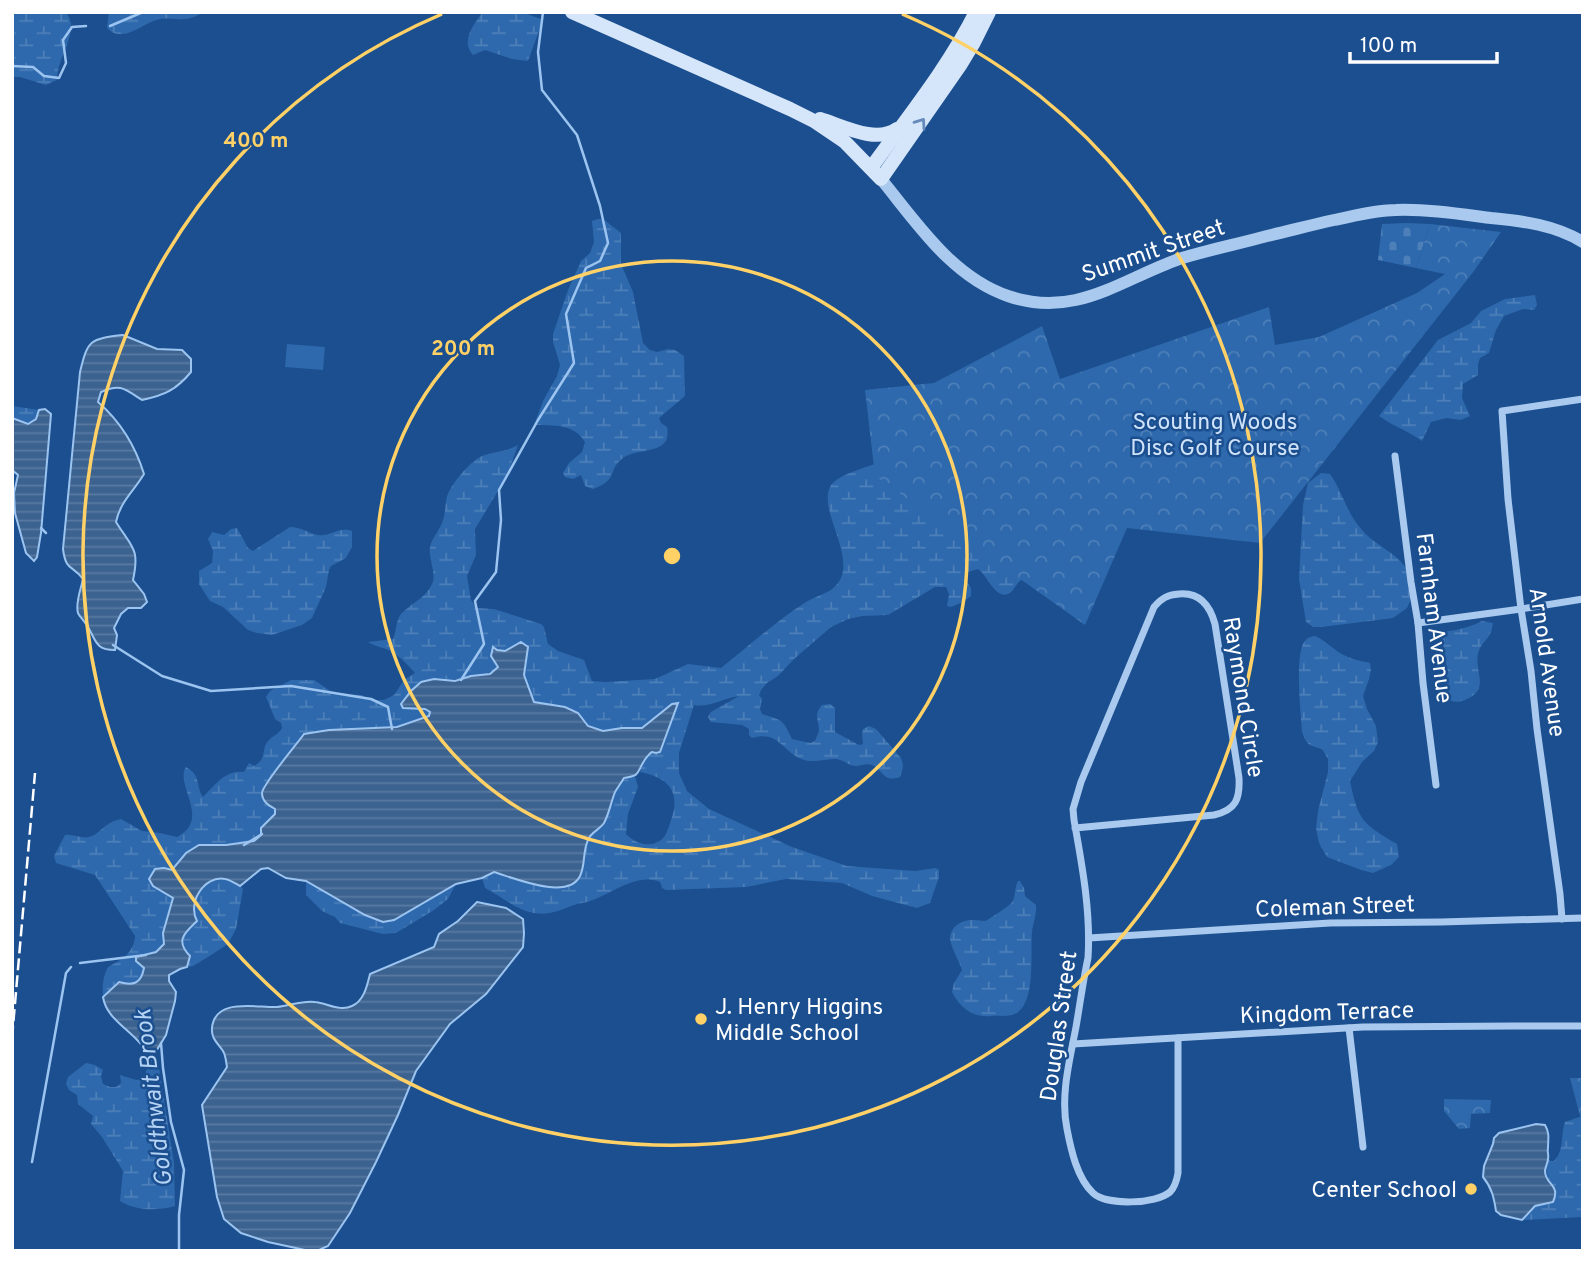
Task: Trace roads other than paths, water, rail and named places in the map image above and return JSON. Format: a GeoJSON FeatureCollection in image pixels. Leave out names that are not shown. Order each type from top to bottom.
{"type":"FeatureCollection","features":[{"type":"Feature","properties":{"kind":"main road","name":"Summit Street"},"geometry":{"type":"LineString","coordinates":[[572,12],[790,108],[831,131],[876,174]]}},
{"type":"Feature","properties":{"kind":"main road"},"geometry":{"type":"LineString","coordinates":[[876,174],[901,126],[950,57],[976,12]]}},
{"type":"Feature","properties":{"kind":"main road"},"geometry":{"type":"LineString","coordinates":[[876,174],[961,64],[989,12]]}},
{"type":"Feature","properties":{"kind":"main road"},"geometry":{"type":"LineString","coordinates":[[790,108],[873,136],[883,136],[901,126]]}},
{"type":"Feature","properties":{"kind":"street","name":"Summit Street"},"geometry":{"type":"LineString","coordinates":[[876,174],[932,242],[968,277],[992,290],[1023,301],[1068,302],[1083,299],[1190,256],[1309,225],[1393,210],[1522,221],[1558,229],[1583,242]]}},
{"type":"Feature","properties":{"kind":"street","name":"Arnold Avenue"},"geometry":{"type":"LineString","coordinates":[[1562,919],[1508,499],[1502,411],[1583,399]]}},
{"type":"Feature","properties":{"kind":"street","name":"Farnham Avenue"},"geometry":{"type":"LineString","coordinates":[[1395,456],[1418,622],[1436,785]]}},
{"type":"Feature","properties":{"kind":"street","name":"Raymond Circle"},"geometry":{"type":"LineString","coordinates":[[1187,593],[1197,596],[1212,612],[1215,624],[1239,778],[1240,791],[1237,800],[1224,813],[1214,816],[1075,828],[1073,809],[1081,782],[1154,607],[1161,598],[1169,595],[1187,593]]}},
{"type":"Feature","properties":{"kind":"street"},"geometry":{"type":"LineString","coordinates":[[1418,622],[1583,599]]}},
{"type":"Feature","properties":{"kind":"street","name":"Douglas Street"},"geometry":{"type":"LineString","coordinates":[[1075,828],[1086,896],[1089,938],[1088,958],[1067,1077],[1065,1112],[1081,1178],[1096,1196],[1105,1200],[1135,1202],[1169,1193],[1177,1180],[1178,1038]]}},
{"type":"Feature","properties":{"kind":"street","name":"Coleman Street"},"geometry":{"type":"LineString","coordinates":[[1089,938],[1330,923],[1583,918]]}},
{"type":"Feature","properties":{"kind":"street","name":"Kingdom Terrace"},"geometry":{"type":"LineString","coordinates":[[1073,1044],[1349,1028],[1583,1026]]}},
{"type":"Feature","properties":{"kind":"street"},"geometry":{"type":"LineString","coordinates":[[1349,1028],[1363,1147]]}},
{"type":"Feature","properties":{"kind":"waterway","name":"Goldthwait Brook"},"geometry":{"type":"LineString","coordinates":[[110,26],[143,12]]}},
{"type":"Feature","properties":{"kind":"waterway"},"geometry":{"type":"LineString","coordinates":[[461,680],[484,644],[475,601],[496,572],[501,520],[499,490],[574,363],[566,314],[586,268],[600,261],[608,243],[600,206],[577,135],[542,90],[538,52],[543,12]]}},
{"type":"Feature","properties":{"kind":"waterway","name":"Goldthwait Brook"},"geometry":{"type":"LineString","coordinates":[[12,66],[33,67],[44,76],[59,78],[66,63],[63,40],[72,27],[86,26]]}},
{"type":"Feature","properties":{"kind":"waterway","name":"Goldthwait Brook"},"geometry":{"type":"LineString","coordinates":[[41,528],[46,533]]}},
{"type":"Feature","properties":{"kind":"waterway","name":"Goldthwait Brook"},"geometry":{"type":"LineString","coordinates":[[113,645],[162,676],[211,691],[291,686],[371,699],[388,707],[392,729]]}},
{"type":"Feature","properties":{"kind":"waterway","name":"Goldthwait Brook"},"geometry":{"type":"LineString","coordinates":[[244,845],[262,834]]}},
{"type":"Feature","properties":{"kind":"waterway"},"geometry":{"type":"LineString","coordinates":[[80,963],[146,955]]}},
{"type":"Feature","properties":{"kind":"waterway"},"geometry":{"type":"LineString","coordinates":[[32,1162],[66,973],[71,967]]}},
{"type":"Feature","properties":{"kind":"waterway","name":"Goldthwait Brook"},"geometry":{"type":"LineString","coordinates":[[161,1043],[171,1122],[184,1170],[179,1215],[179,1251]]}},
{"type":"Feature","properties":{"kind":"railway"},"geometry":{"type":"LineString","coordinates":[[12,1038],[35,773]]}},
{"type":"Feature","properties":{"kind":"place","name":"J. Henry Higgins Middle School"},"geometry":{"type":"Point","coordinates":[701,1019]}},
{"type":"Feature","properties":{"kind":"place","name":"Center School"},"geometry":{"type":"Point","coordinates":[1471,1189]}},
{"type":"Feature","properties":{"kind":"park label","name":"Scouting Woods Disc Golf Course"},"geometry":{"type":"Point","coordinates":[1215,434]}}]}
